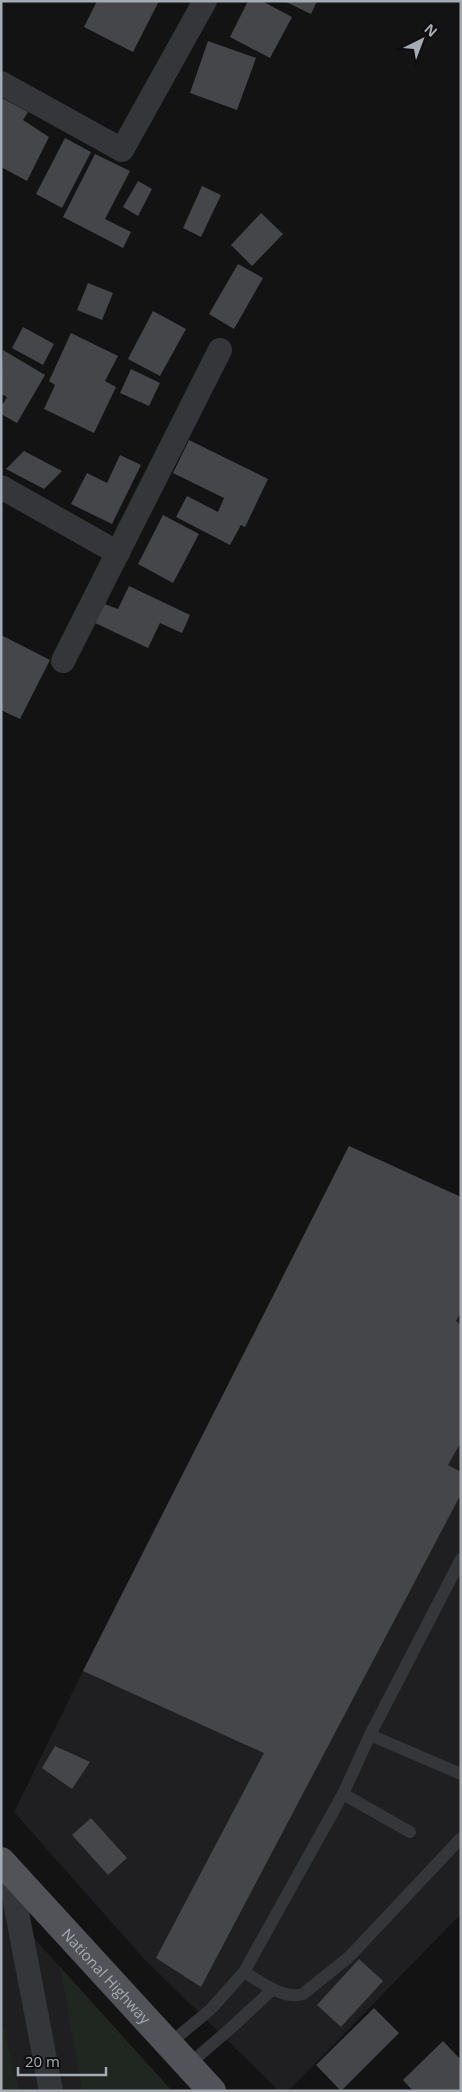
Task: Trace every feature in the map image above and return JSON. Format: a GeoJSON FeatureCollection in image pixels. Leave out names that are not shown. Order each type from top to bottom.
{"type":"FeatureCollection","features":[{"type":"Feature","properties":{"kind":"main road","name":"National Highway"},"geometry":{"type":"LineString","coordinates":[[5,1866],[212,2091]]}},
{"type":"Feature","properties":{"kind":"street"},"geometry":{"type":"LineString","coordinates":[[1,83],[122,150],[205,1]]}},
{"type":"Feature","properties":{"kind":"street"},"geometry":{"type":"LineString","coordinates":[[63,661],[220,350]]}},
{"type":"Feature","properties":{"kind":"street"},"geometry":{"type":"LineString","coordinates":[[1,487],[118,553]]}},
{"type":"Feature","properties":{"kind":"street"},"geometry":{"type":"LineString","coordinates":[[5,1866],[51,2091]]}},
{"type":"Feature","properties":{"kind":"lane"},"geometry":{"type":"LineString","coordinates":[[169,2044],[211,2009],[244,1972],[343,1794],[370,1735],[461,1559]]}},
{"type":"Feature","properties":{"kind":"lane"},"geometry":{"type":"LineString","coordinates":[[370,1735],[461,1774]]}},
{"type":"Feature","properties":{"kind":"lane"},"geometry":{"type":"LineString","coordinates":[[343,1794],[410,1832]]}},
{"type":"Feature","properties":{"kind":"lane"},"geometry":{"type":"LineString","coordinates":[[244,1972],[273,1989],[295,1996],[303,1994],[349,1957],[461,1838]]}},
{"type":"Feature","properties":{"kind":"lane"},"geometry":{"type":"LineString","coordinates":[[188,2065],[273,1989]]}},
{"type":"Feature","properties":{"kind":"shaded area"},"geometry":{"type":"Polygon","coordinates":[[[349,1146],[461,1197],[461,1914],[288,2091],[279,2091],[144,1959],[14,1812],[83,1671],[349,1146]]]}},
{"type":"Feature","properties":{"kind":"shaded area"},"geometry":{"type":"Polygon","coordinates":[[[1,1901],[60,1967],[172,2091],[1,2091],[1,1901]]]}},
{"type":"Feature","properties":{"kind":"shaded area"},"geometry":{"type":"Polygon","coordinates":[[[60,1967],[172,2091],[82,2091],[60,1967]]]}},
{"type":"Feature","properties":{"kind":"shaded area"},"geometry":{"type":"Polygon","coordinates":[[[1,2026],[4,2029],[19,2091],[1,2091],[1,2026]]]}},
{"type":"Feature","properties":{"kind":"building"},"geometry":{"type":"Polygon","coordinates":[[[97,1],[159,1],[133,52],[84,27],[97,1]]]}},
{"type":"Feature","properties":{"kind":"building"},"geometry":{"type":"Polygon","coordinates":[[[248,1],[262,1],[292,17],[270,58],[230,37],[248,1]]]}},
{"type":"Feature","properties":{"kind":"building"},"geometry":{"type":"Polygon","coordinates":[[[284,1],[317,1],[311,14],[284,1]]]}},
{"type":"Feature","properties":{"kind":"building"},"geometry":{"type":"Polygon","coordinates":[[[208,41],[256,58],[237,110],[190,93],[208,41]]]}},
{"type":"Feature","properties":{"kind":"building"},"geometry":{"type":"Polygon","coordinates":[[[2,98],[28,112],[23,120],[49,137],[27,181],[1,167],[2,98]]]}},
{"type":"Feature","properties":{"kind":"building"},"geometry":{"type":"Polygon","coordinates":[[[65,138],[91,152],[62,208],[36,194],[65,138]]]}},
{"type":"Feature","properties":{"kind":"building"},"geometry":{"type":"Polygon","coordinates":[[[95,154],[130,171],[105,219],[131,232],[123,248],[63,217],[95,154]]]}},
{"type":"Feature","properties":{"kind":"building"},"geometry":{"type":"Polygon","coordinates":[[[138,181],[152,189],[138,216],[123,207],[138,181]]]}},
{"type":"Feature","properties":{"kind":"building"},"geometry":{"type":"Polygon","coordinates":[[[202,186],[221,195],[201,237],[183,228],[202,186]]]}},
{"type":"Feature","properties":{"kind":"building"},"geometry":{"type":"Polygon","coordinates":[[[261,213],[283,234],[252,266],[231,245],[261,213]]]}},
{"type":"Feature","properties":{"kind":"building"},"geometry":{"type":"Polygon","coordinates":[[[238,264],[263,278],[234,329],[209,314],[238,264]]]}},
{"type":"Feature","properties":{"kind":"building"},"geometry":{"type":"Polygon","coordinates":[[[88,283],[113,293],[102,320],[77,310],[88,283]]]}},
{"type":"Feature","properties":{"kind":"building"},"geometry":{"type":"Polygon","coordinates":[[[153,311],[186,329],[160,376],[128,359],[153,311]]]}},
{"type":"Feature","properties":{"kind":"building"},"geometry":{"type":"Polygon","coordinates":[[[23,327],[54,344],[43,365],[12,348],[23,327]]]}},
{"type":"Feature","properties":{"kind":"building"},"geometry":{"type":"Polygon","coordinates":[[[71,333],[118,356],[105,381],[116,387],[94,433],[44,409],[55,385],[49,381],[71,333]]]}},
{"type":"Feature","properties":{"kind":"building"},"geometry":{"type":"Polygon","coordinates":[[[3,350],[45,375],[17,423],[1,414],[1,407],[7,397],[1,394],[3,350]]]}},
{"type":"Feature","properties":{"kind":"building"},"geometry":{"type":"Polygon","coordinates":[[[131,369],[160,383],[149,406],[120,393],[131,369]]]}},
{"type":"Feature","properties":{"kind":"building"},"geometry":{"type":"Polygon","coordinates":[[[189,440],[268,479],[245,527],[241,525],[230,545],[176,517],[187,496],[218,512],[224,498],[173,473],[189,440]]]}},
{"type":"Feature","properties":{"kind":"building"},"geometry":{"type":"Polygon","coordinates":[[[24,451],[62,471],[44,489],[6,469],[24,451]]]}},
{"type":"Feature","properties":{"kind":"building"},"geometry":{"type":"Polygon","coordinates":[[[120,455],[141,465],[112,524],[71,504],[87,473],[107,483],[120,455]]]}},
{"type":"Feature","properties":{"kind":"building"},"geometry":{"type":"Polygon","coordinates":[[[163,515],[199,534],[173,583],[138,564],[163,515]]]}},
{"type":"Feature","properties":{"kind":"building"},"geometry":{"type":"Polygon","coordinates":[[[129,586],[190,615],[182,633],[160,623],[148,648],[93,622],[102,603],[118,609],[129,586]]]}},
{"type":"Feature","properties":{"kind":"building"},"geometry":{"type":"Polygon","coordinates":[[[1,635],[50,660],[20,719],[1,710],[1,635]]]}},
{"type":"Feature","properties":{"kind":"building"},"geometry":{"type":"Polygon","coordinates":[[[349,1146],[461,1197],[461,1312],[456,1321],[461,1325],[461,1442],[448,1465],[461,1472],[461,1494],[201,1987],[156,1958],[264,1753],[83,1671],[349,1146]]]}},
{"type":"Feature","properties":{"kind":"building"},"geometry":{"type":"Polygon","coordinates":[[[55,1746],[90,1762],[72,1789],[42,1768],[55,1746]]]}},
{"type":"Feature","properties":{"kind":"building"},"geometry":{"type":"Polygon","coordinates":[[[91,1818],[127,1858],[108,1875],[72,1835],[91,1818]]]}},
{"type":"Feature","properties":{"kind":"building"},"geometry":{"type":"Polygon","coordinates":[[[359,1959],[383,1981],[341,2027],[317,2005],[359,1959]]]}},
{"type":"Feature","properties":{"kind":"building"},"geometry":{"type":"Polygon","coordinates":[[[374,2008],[399,2033],[341,2091],[316,2065],[374,2008]]]}},
{"type":"Feature","properties":{"kind":"building"},"geometry":{"type":"Polygon","coordinates":[[[443,2041],[461,2060],[461,2091],[413,2091],[403,2080],[443,2041]]]}}]}
